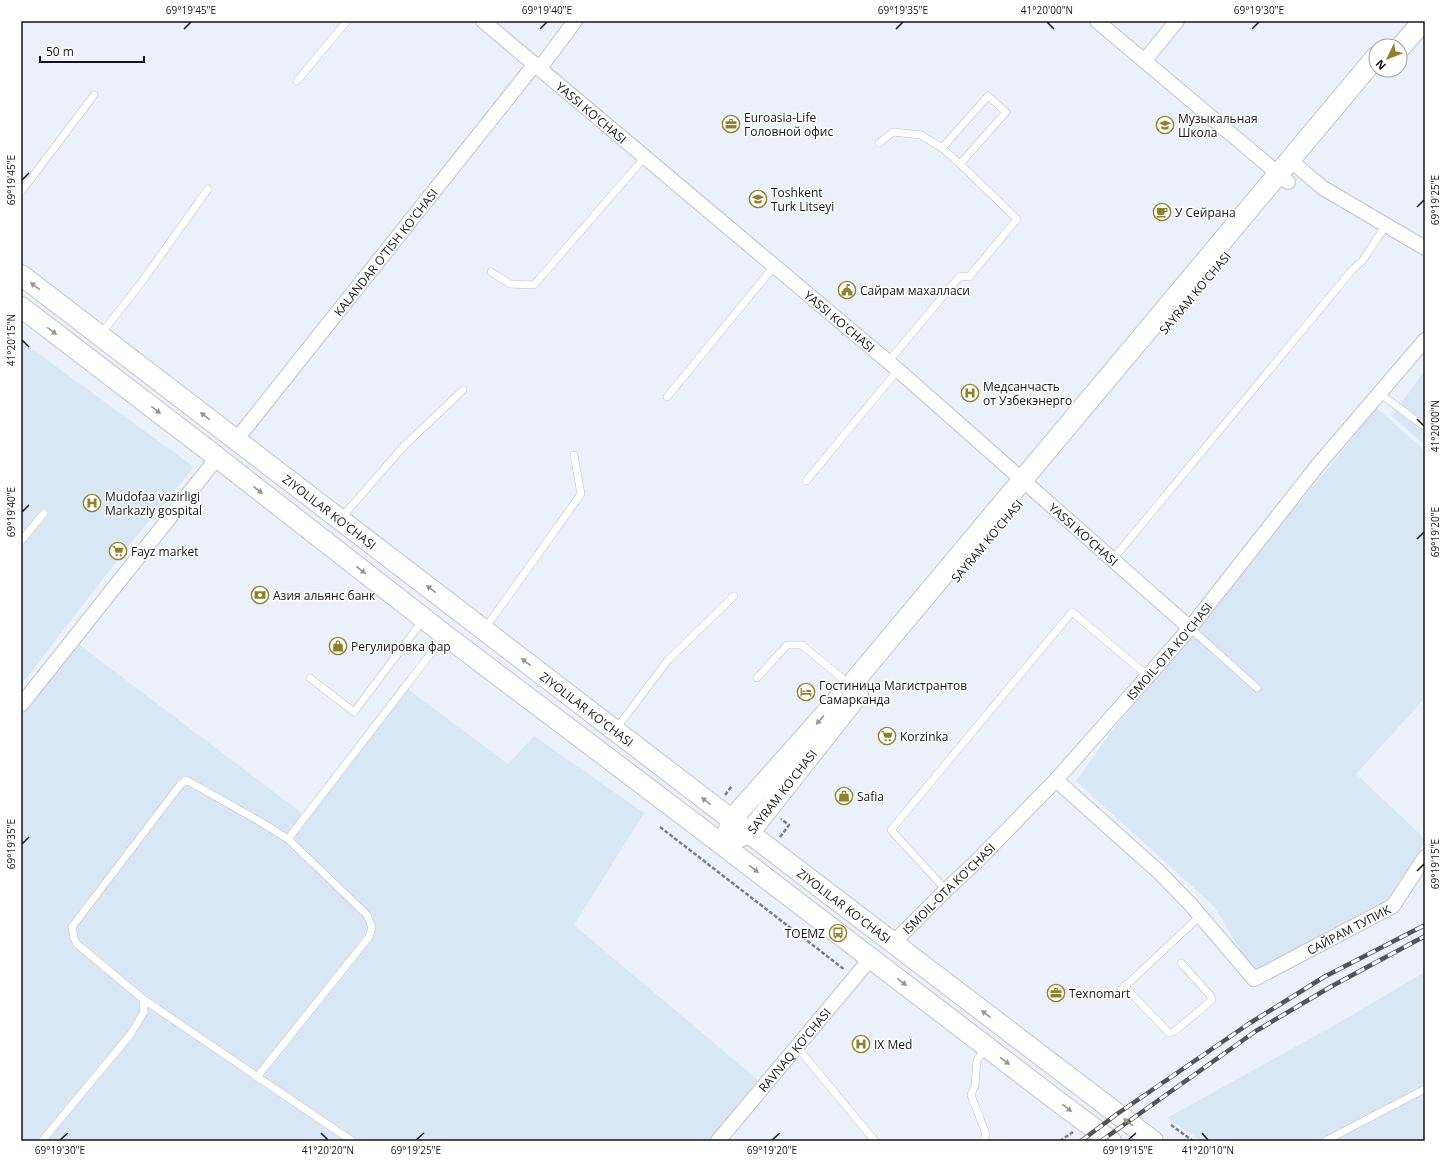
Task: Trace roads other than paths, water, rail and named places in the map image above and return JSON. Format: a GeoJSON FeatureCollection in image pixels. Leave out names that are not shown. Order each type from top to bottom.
{"type":"FeatureCollection","features":[{"type":"Feature","properties":{"kind":"main road"},"geometry":{"type":"LineString","coordinates":[[1392,38],[1406,21]]}},
{"type":"Feature","properties":{"kind":"main road"},"geometry":{"type":"LineString","coordinates":[[1408,39],[1423,21]]}},
{"type":"Feature","properties":{"kind":"main road","name":"SAYRAM KO'CHASI"},"geometry":{"type":"LineString","coordinates":[[723,845],[732,819],[855,689],[1289,171],[1368,67]]}},
{"type":"Feature","properties":{"kind":"main road","name":"SAYRAM KO'CHASI"},"geometry":{"type":"LineString","coordinates":[[1289,171],[1375,78]]}},
{"type":"Feature","properties":{"kind":"main road","name":"ZIYOLILAR KO'CHASI"},"geometry":{"type":"LineString","coordinates":[[21,275],[1153,1141]]}},
{"type":"Feature","properties":{"kind":"main road"},"geometry":{"type":"LineString","coordinates":[[21,308],[129,389],[424,619],[1111,1141]]}},
{"type":"Feature","properties":{"kind":"main road"},"geometry":{"type":"LineString","coordinates":[[129,389],[144,370]]}},
{"type":"Feature","properties":{"kind":"main road"},"geometry":{"type":"LineString","coordinates":[[445,635],[462,613]]}},
{"type":"Feature","properties":{"kind":"main road","name":"SAYRAM KO'CHASI"},"geometry":{"type":"LineString","coordinates":[[723,845],[749,832],[855,689]]}},
{"type":"Feature","properties":{"kind":"street","name":"YASSI KO'CHASI"},"geometry":{"type":"LineString","coordinates":[[483,21],[775,265],[893,366],[1190,628]]}},
{"type":"Feature","properties":{"kind":"street","name":"KALANDAR O'TISH KO'CHASI"},"geometry":{"type":"LineString","coordinates":[[236,440],[537,66],[576,21]]}},
{"type":"Feature","properties":{"kind":"street"},"geometry":{"type":"LineString","coordinates":[[1097,21],[1144,61],[1289,171],[1323,188],[1425,248]]}},
{"type":"Feature","properties":{"kind":"street"},"geometry":{"type":"LineString","coordinates":[[1144,61],[1177,21]]}},
{"type":"Feature","properties":{"kind":"street","name":"ISMOIL-OTA KO'CHASI"},"geometry":{"type":"LineString","coordinates":[[893,943],[977,861],[1056,780],[1148,676],[1190,628],[1318,465],[1425,340]]}},
{"type":"Feature","properties":{"kind":"street"},"geometry":{"type":"LineString","coordinates":[[21,705],[217,458]]}},
{"type":"Feature","properties":{"kind":"street"},"geometry":{"type":"LineString","coordinates":[[1056,780],[1160,873],[1200,916]]}},
{"type":"Feature","properties":{"kind":"street","name":"САЙРАМ ТУПИК"},"geometry":{"type":"LineString","coordinates":[[1200,916],[1254,979],[1393,906],[1425,857]]}},
{"type":"Feature","properties":{"kind":"street","name":"RAVNAQ KO'CHASI"},"geometry":{"type":"LineString","coordinates":[[718,1141],[871,958]]}},
{"type":"Feature","properties":{"kind":"lane"},"geometry":{"type":"LineString","coordinates":[[297,81],[347,21]]}},
{"type":"Feature","properties":{"kind":"lane"},"geometry":{"type":"LineString","coordinates":[[21,192],[94,95]]}},
{"type":"Feature","properties":{"kind":"lane"},"geometry":{"type":"LineString","coordinates":[[942,148],[988,96],[1002,108],[1006,112],[960,164]]}},
{"type":"Feature","properties":{"kind":"lane"},"geometry":{"type":"LineString","coordinates":[[806,481],[960,276],[969,277],[1017,219],[942,148],[921,135],[893,132],[879,143]]}},
{"type":"Feature","properties":{"kind":"lane"},"geometry":{"type":"LineString","coordinates":[[491,272],[510,284],[534,286],[645,157]]}},
{"type":"Feature","properties":{"kind":"lane"},"geometry":{"type":"LineString","coordinates":[[100,336],[141,283],[208,189]]}},
{"type":"Feature","properties":{"kind":"lane"},"geometry":{"type":"LineString","coordinates":[[1113,559],[1353,269],[1363,260],[1386,225]]}},
{"type":"Feature","properties":{"kind":"lane"},"geometry":{"type":"LineString","coordinates":[[667,397],[775,265]]}},
{"type":"Feature","properties":{"kind":"lane"},"geometry":{"type":"LineString","coordinates":[[339,519],[404,446],[463,390]]}},
{"type":"Feature","properties":{"kind":"lane"},"geometry":{"type":"LineString","coordinates":[[1379,394],[1425,427]]}},
{"type":"Feature","properties":{"kind":"lane"},"geometry":{"type":"LineString","coordinates":[[484,630],[581,494],[574,455]]}},
{"type":"Feature","properties":{"kind":"lane"},"geometry":{"type":"LineString","coordinates":[[21,541],[44,513]]}},
{"type":"Feature","properties":{"kind":"lane"},"geometry":{"type":"LineString","coordinates":[[615,730],[668,660],[734,596]]}},
{"type":"Feature","properties":{"kind":"lane"},"geometry":{"type":"LineString","coordinates":[[946,890],[891,830],[1072,612],[1148,676]]}},
{"type":"Feature","properties":{"kind":"lane"},"geometry":{"type":"LineString","coordinates":[[310,678],[354,712],[424,619]]}},
{"type":"Feature","properties":{"kind":"lane"},"geometry":{"type":"LineString","coordinates":[[1190,628],[1257,688]]}},
{"type":"Feature","properties":{"kind":"lane"},"geometry":{"type":"LineString","coordinates":[[288,839],[445,635]]}},
{"type":"Feature","properties":{"kind":"lane"},"geometry":{"type":"LineString","coordinates":[[757,678],[787,645],[802,645],[855,689]]}},
{"type":"Feature","properties":{"kind":"lane"},"geometry":{"type":"LineString","coordinates":[[257,1077],[368,937],[372,927],[367,915],[288,839],[186,780],[180,785],[72,927],[74,938],[77,944],[142,1000],[352,1141]]}},
{"type":"Feature","properties":{"kind":"lane"},"geometry":{"type":"LineString","coordinates":[[1119,992],[1200,916]]}},
{"type":"Feature","properties":{"kind":"lane"},"geometry":{"type":"LineString","coordinates":[[1124,986],[1169,1033],[1175,1031],[1212,1000],[1210,995],[1181,963]]}},
{"type":"Feature","properties":{"kind":"lane"},"geometry":{"type":"LineString","coordinates":[[42,1141],[130,1034],[144,1012],[142,1000]]}},
{"type":"Feature","properties":{"kind":"lane"},"geometry":{"type":"LineString","coordinates":[[984,1141],[986,1134],[971,1095],[975,1086],[977,1060],[987,1047]]}},
{"type":"Feature","properties":{"kind":"lane"},"geometry":{"type":"LineString","coordinates":[[796,1048],[875,1141]]}},
{"type":"Feature","properties":{"kind":"lane"},"geometry":{"type":"LineString","coordinates":[[1325,1141],[1425,1089]]}},
{"type":"Feature","properties":{"kind":"railway"},"geometry":{"type":"LineString","coordinates":[[1081,1141],[1117,1114],[1250,1023],[1324,977],[1425,925]]}},
{"type":"Feature","properties":{"kind":"railway"},"geometry":{"type":"LineString","coordinates":[[1101,1141],[1256,1031],[1332,986],[1425,936]]}},
{"type":"Feature","properties":{"kind":"place","name":"Euroasia-Life Головной офис"},"geometry":{"type":"Point","coordinates":[731,124]}},
{"type":"Feature","properties":{"kind":"place","name":"Музыкальная Школа"},"geometry":{"type":"Point","coordinates":[1165,125]}},
{"type":"Feature","properties":{"kind":"place","name":"Toshkent Turk Litseyi"},"geometry":{"type":"Point","coordinates":[758,199]}},
{"type":"Feature","properties":{"kind":"place","name":"У Сейрана"},"geometry":{"type":"Point","coordinates":[1162,212]}},
{"type":"Feature","properties":{"kind":"place","name":"Сайрам махалласи"},"geometry":{"type":"Point","coordinates":[847,290]}},
{"type":"Feature","properties":{"kind":"place","name":"Медсанчасть от Узбекэнерго"},"geometry":{"type":"Point","coordinates":[970,393]}},
{"type":"Feature","properties":{"kind":"place","name":"Mudofaa vazirligi Markaziy gospital"},"geometry":{"type":"Point","coordinates":[92,503]}},
{"type":"Feature","properties":{"kind":"place","name":"Fayz market"},"geometry":{"type":"Point","coordinates":[118,551]}},
{"type":"Feature","properties":{"kind":"place","name":"Азия альянс банк"},"geometry":{"type":"Point","coordinates":[260,595]}},
{"type":"Feature","properties":{"kind":"place","name":"Регулировка фар"},"geometry":{"type":"Point","coordinates":[338,646]}},
{"type":"Feature","properties":{"kind":"place","name":"Гостиница Магистрантов Самарканда"},"geometry":{"type":"Point","coordinates":[806,692]}},
{"type":"Feature","properties":{"kind":"place","name":"Korzinka"},"geometry":{"type":"Point","coordinates":[887,736]}},
{"type":"Feature","properties":{"kind":"place","name":"Safia"},"geometry":{"type":"Point","coordinates":[844,796]}},
{"type":"Feature","properties":{"kind":"place","name":"TOEMZ"},"geometry":{"type":"Point","coordinates":[838,933]}},
{"type":"Feature","properties":{"kind":"place","name":"Texnomart"},"geometry":{"type":"Point","coordinates":[1056,993]}},
{"type":"Feature","properties":{"kind":"place","name":"IX Med"},"geometry":{"type":"Point","coordinates":[861,1044]}}]}
